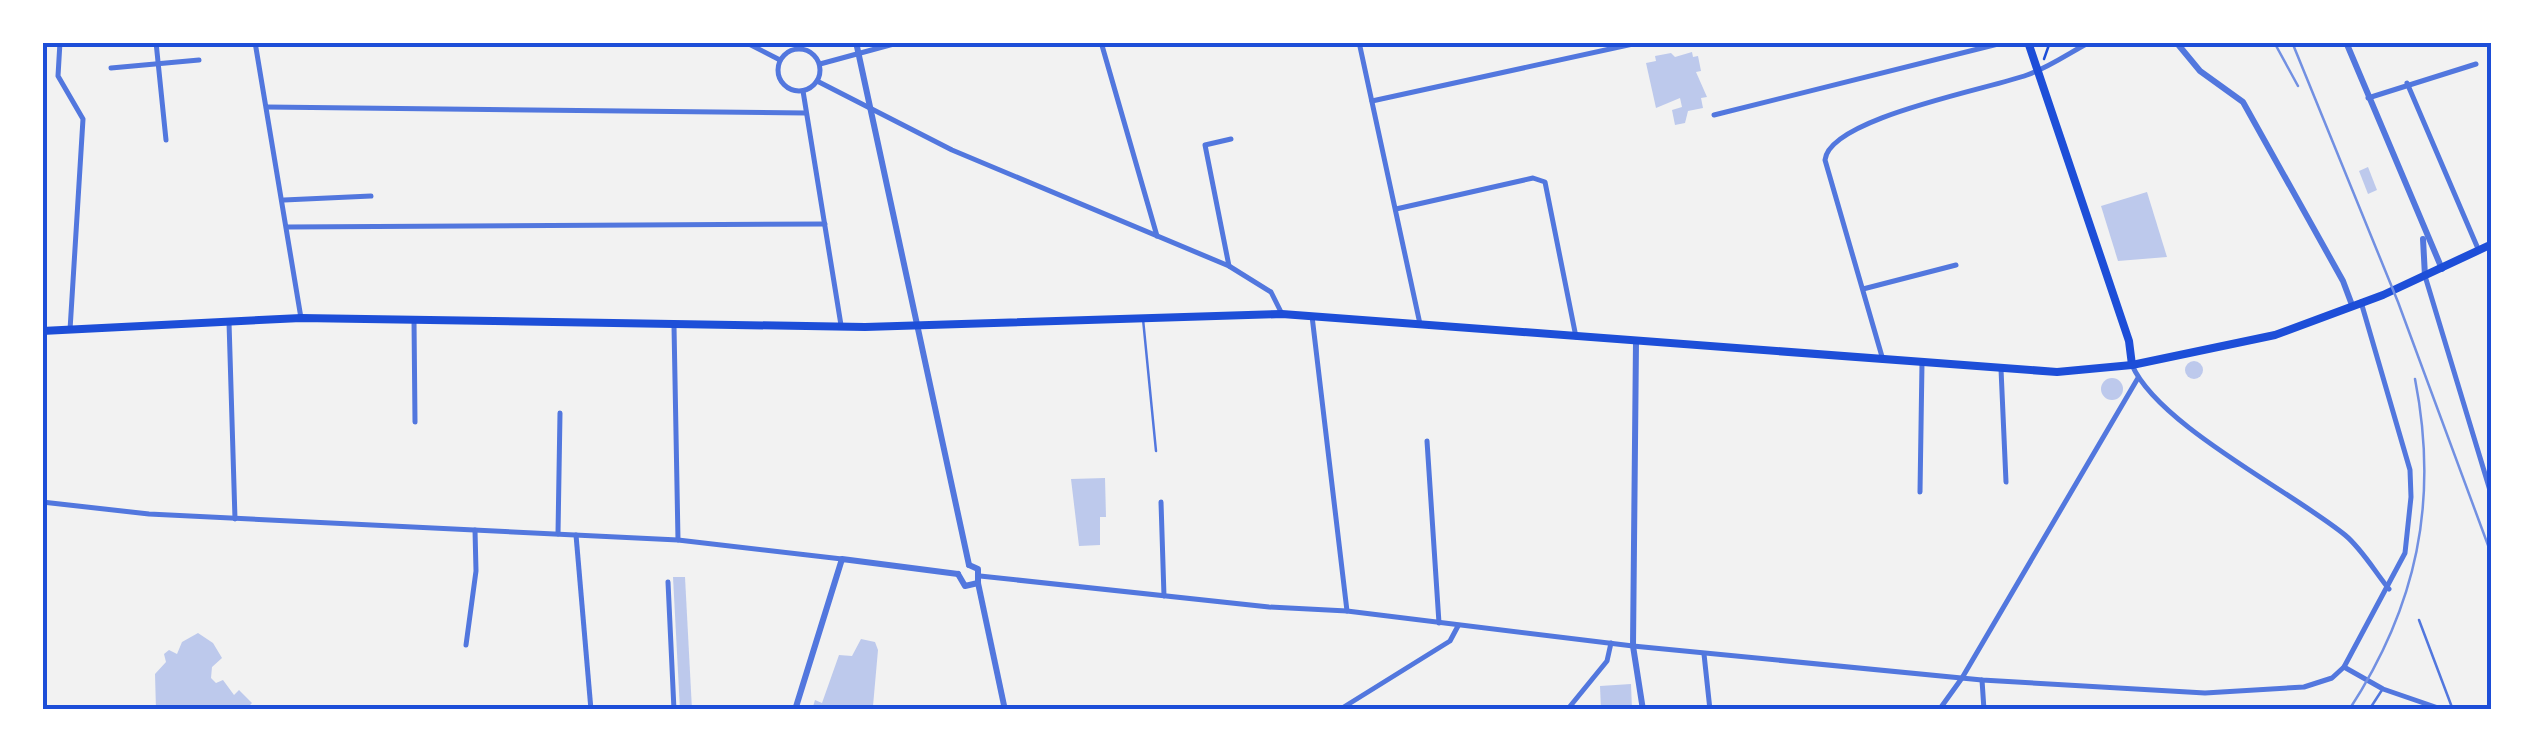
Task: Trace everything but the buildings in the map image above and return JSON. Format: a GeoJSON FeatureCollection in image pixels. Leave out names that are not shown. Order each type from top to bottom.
{"type":"FeatureCollection","features":[{"type":"Feature","properties":{"kind":"main road"},"geometry":{"type":"LineString","coordinates":[[2028,42],[2129,341],[2132,365]]}},
{"type":"Feature","properties":{"kind":"main road"},"geometry":{"type":"LineString","coordinates":[[42,331],[301,318],[841,326],[1282,314],[2057,372],[2132,365],[2275,336],[2442,269],[2492,244]]}},
{"type":"Feature","properties":{"kind":"street"},"geometry":{"type":"LineString","coordinates":[[60,42],[58,76],[84,119],[70,330]]}},
{"type":"Feature","properties":{"kind":"street"},"geometry":{"type":"LineString","coordinates":[[156,42],[166,140]]}},
{"type":"Feature","properties":{"kind":"street"},"geometry":{"type":"LineString","coordinates":[[255,42],[301,318]]}},
{"type":"Feature","properties":{"kind":"street"},"geometry":{"type":"LineString","coordinates":[[745,42],[780,60]]}},
{"type":"Feature","properties":{"kind":"street"},"geometry":{"type":"LineString","coordinates":[[856,42],[969,564]]}},
{"type":"Feature","properties":{"kind":"street"},"geometry":{"type":"LineString","coordinates":[[820,64],[901,42]]}},
{"type":"Feature","properties":{"kind":"street"},"geometry":{"type":"LineString","coordinates":[[1101,42],[1157,236]]}},
{"type":"Feature","properties":{"kind":"street"},"geometry":{"type":"LineString","coordinates":[[1360,42],[1420,324]]}},
{"type":"Feature","properties":{"kind":"street"},"geometry":{"type":"LineString","coordinates":[[1372,102],[1642,42]]}},
{"type":"Feature","properties":{"kind":"street"},"geometry":{"type":"LineString","coordinates":[[1714,116],[2006,42]]}},
{"type":"Feature","properties":{"kind":"street"},"geometry":{"type":"LineString","coordinates":[[1882,360],[1825,160],[1827,148],[1836,138],[1892,114],[2040,70],[2090,42]]}},
{"type":"Feature","properties":{"kind":"street"},"geometry":{"type":"LineString","coordinates":[[958,574],[964,586],[979,580],[1347,610],[1704,654],[1982,680],[2206,694],[2304,687],[2332,678],[2344,667],[2389,589],[2405,552],[2410,470],[2356,304],[2337,269],[2243,102],[2200,71],[2176,42]]}},
{"type":"Feature","properties":{"kind":"street"},"geometry":{"type":"LineString","coordinates":[[2346,42],[2421,228],[2442,269]]}},
{"type":"Feature","properties":{"kind":"street"},"geometry":{"type":"LineString","coordinates":[[803,91],[784,85],[778,73],[780,60],[791,46],[809,51],[820,64]]}},
{"type":"Feature","properties":{"kind":"street"},"geometry":{"type":"LineString","coordinates":[[111,68],[199,60]]}},
{"type":"Feature","properties":{"kind":"street"},"geometry":{"type":"LineString","coordinates":[[803,91],[817,81],[820,64]]}},
{"type":"Feature","properties":{"kind":"street"},"geometry":{"type":"LineString","coordinates":[[2368,98],[2476,64]]}},
{"type":"Feature","properties":{"kind":"street"},"geometry":{"type":"LineString","coordinates":[[817,81],[952,150],[1229,266],[1270,292],[1282,314]]}},
{"type":"Feature","properties":{"kind":"street"},"geometry":{"type":"LineString","coordinates":[[2406,83],[2479,252]]}},
{"type":"Feature","properties":{"kind":"street"},"geometry":{"type":"LineString","coordinates":[[803,91],[841,326]]}},
{"type":"Feature","properties":{"kind":"street"},"geometry":{"type":"LineString","coordinates":[[267,107],[806,112]]}},
{"type":"Feature","properties":{"kind":"street"},"geometry":{"type":"LineString","coordinates":[[1229,266],[1205,145],[1230,139]]}},
{"type":"Feature","properties":{"kind":"street"},"geometry":{"type":"LineString","coordinates":[[1396,209],[1534,178],[1545,182],[1576,337]]}},
{"type":"Feature","properties":{"kind":"street"},"geometry":{"type":"LineString","coordinates":[[282,200],[370,196]]}},
{"type":"Feature","properties":{"kind":"street"},"geometry":{"type":"LineString","coordinates":[[288,227],[825,224]]}},
{"type":"Feature","properties":{"kind":"street"},"geometry":{"type":"LineString","coordinates":[[2421,228],[2427,251],[2425,276],[2492,497]]}},
{"type":"Feature","properties":{"kind":"street"},"geometry":{"type":"LineString","coordinates":[[1862,289],[1956,264]]}},
{"type":"Feature","properties":{"kind":"street"},"geometry":{"type":"LineString","coordinates":[[1312,316],[1347,610]]}},
{"type":"Feature","properties":{"kind":"street"},"geometry":{"type":"LineString","coordinates":[[414,318],[415,422]]}},
{"type":"Feature","properties":{"kind":"street"},"geometry":{"type":"LineString","coordinates":[[229,322],[235,518]]}},
{"type":"Feature","properties":{"kind":"street"},"geometry":{"type":"LineString","coordinates":[[674,326],[678,540]]}},
{"type":"Feature","properties":{"kind":"street"},"geometry":{"type":"LineString","coordinates":[[1636,342],[1633,646],[1643,710]]}},
{"type":"Feature","properties":{"kind":"street"},"geometry":{"type":"LineString","coordinates":[[1920,492],[1922,363]]}},
{"type":"Feature","properties":{"kind":"street"},"geometry":{"type":"LineString","coordinates":[[2132,365],[2138,378],[2169,409],[2348,537],[2389,589]]}},
{"type":"Feature","properties":{"kind":"street"},"geometry":{"type":"LineString","coordinates":[[2001,369],[2006,482]]}},
{"type":"Feature","properties":{"kind":"street"},"geometry":{"type":"LineString","coordinates":[[1939,710],[1962,678],[2138,378]]}},
{"type":"Feature","properties":{"kind":"street"},"geometry":{"type":"LineString","coordinates":[[558,534],[560,412]]}},
{"type":"Feature","properties":{"kind":"street"},"geometry":{"type":"LineString","coordinates":[[1427,442],[1439,624]]}},
{"type":"Feature","properties":{"kind":"street"},"geometry":{"type":"LineString","coordinates":[[42,502],[235,518],[678,540],[958,574],[969,564]]}},
{"type":"Feature","properties":{"kind":"street"},"geometry":{"type":"LineString","coordinates":[[1161,502],[1164,596]]}},
{"type":"Feature","properties":{"kind":"street"},"geometry":{"type":"LineString","coordinates":[[466,645],[476,571],[476,530]]}},
{"type":"Feature","properties":{"kind":"street"},"geometry":{"type":"LineString","coordinates":[[576,535],[591,710]]}},
{"type":"Feature","properties":{"kind":"street"},"geometry":{"type":"LineString","coordinates":[[796,710],[842,559]]}},
{"type":"Feature","properties":{"kind":"street"},"geometry":{"type":"LineString","coordinates":[[969,564],[976,566],[1005,710]]}},
{"type":"Feature","properties":{"kind":"street"},"geometry":{"type":"LineString","coordinates":[[668,582],[674,710]]}},
{"type":"Feature","properties":{"kind":"street"},"geometry":{"type":"LineString","coordinates":[[1340,710],[1450,642],[1458,626]]}},
{"type":"Feature","properties":{"kind":"street"},"geometry":{"type":"LineString","coordinates":[[1567,710],[1608,661],[1611,643]]}},
{"type":"Feature","properties":{"kind":"street"},"geometry":{"type":"LineString","coordinates":[[1704,654],[1710,710]]}},
{"type":"Feature","properties":{"kind":"street"},"geometry":{"type":"LineString","coordinates":[[2344,667],[2383,689],[2444,710]]}},
{"type":"Feature","properties":{"kind":"street"},"geometry":{"type":"LineString","coordinates":[[1982,680],[1984,710]]}},
{"type":"Feature","properties":{"kind":"street"},"geometry":{"type":"LineString","coordinates":[[1356,699],[1356,710]]}},
{"type":"Feature","properties":{"kind":"lane"},"geometry":{"type":"LineString","coordinates":[[1142,317],[1148,400],[1155,410],[1156,452]]}},
{"type":"Feature","properties":{"kind":"lane"},"geometry":{"type":"LineString","coordinates":[[2419,620],[2453,710]]}},
{"type":"Feature","properties":{"kind":"lane"},"geometry":{"type":"LineString","coordinates":[[2370,710],[2383,689]]}},
{"type":"Feature","properties":{"kind":"path"},"geometry":{"type":"LineString","coordinates":[[2040,70],[2050,42]]}},
{"type":"Feature","properties":{"kind":"railway"},"geometry":{"type":"LineString","coordinates":[[2274,42],[2298,86]]}},
{"type":"Feature","properties":{"kind":"railway"},"geometry":{"type":"LineString","coordinates":[[2292,42],[2398,302],[2492,556]]}},
{"type":"Feature","properties":{"kind":"railway"},"geometry":{"type":"LineString","coordinates":[[2349,710],[2391,632],[2416,551],[2423,510],[2424,468],[2415,379]]}}]}
